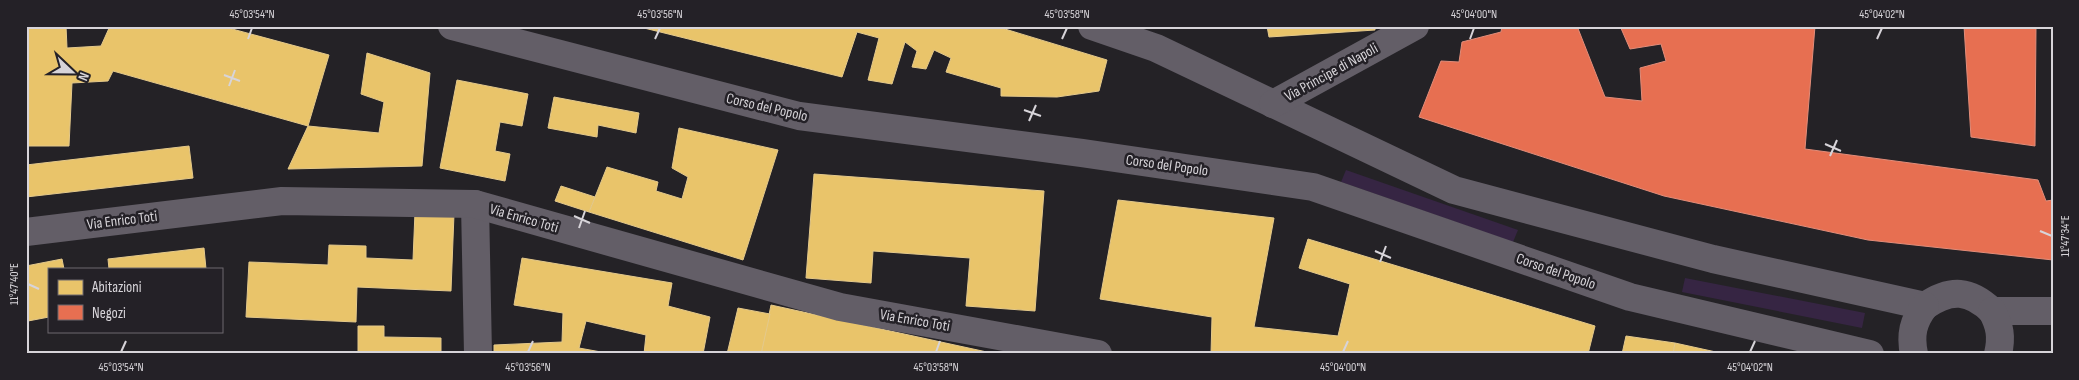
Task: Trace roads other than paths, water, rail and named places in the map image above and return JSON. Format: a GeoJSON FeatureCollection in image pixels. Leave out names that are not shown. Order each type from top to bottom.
{"type":"FeatureCollection","features":[{"type":"Feature","properties":{"kind":"street","name":"Corso del Popolo"},"geometry":{"type":"LineString","coordinates":[[452,26],[799,116],[1082,152],[1313,187],[1630,297],[1870,354]]}},
{"type":"Feature","properties":{"kind":"street"},"geometry":{"type":"LineString","coordinates":[[1092,26],[1156,48],[1454,190],[1712,259],[1926,306]]}},
{"type":"Feature","properties":{"kind":"street","name":"Via Principe di Napoli"},"geometry":{"type":"LineString","coordinates":[[1273,104],[1415,26]]}},
{"type":"Feature","properties":{"kind":"street","name":"Via Enrico Toti"},"geometry":{"type":"LineString","coordinates":[[26,232],[282,201],[475,204],[840,306],[1098,354]]}},
{"type":"Feature","properties":{"kind":"street"},"geometry":{"type":"LineString","coordinates":[[475,204],[478,354]]}},
{"type":"Feature","properties":{"kind":"street"},"geometry":{"type":"LineString","coordinates":[[1914,354],[1912,342],[1913,328],[1917,316],[1938,297],[1952,293],[1967,294],[1981,300],[1992,311],[1999,324],[2001,339],[1998,354]]}},
{"type":"Feature","properties":{"kind":"street"},"geometry":{"type":"LineString","coordinates":[[1992,311],[2053,311]]}}]}
